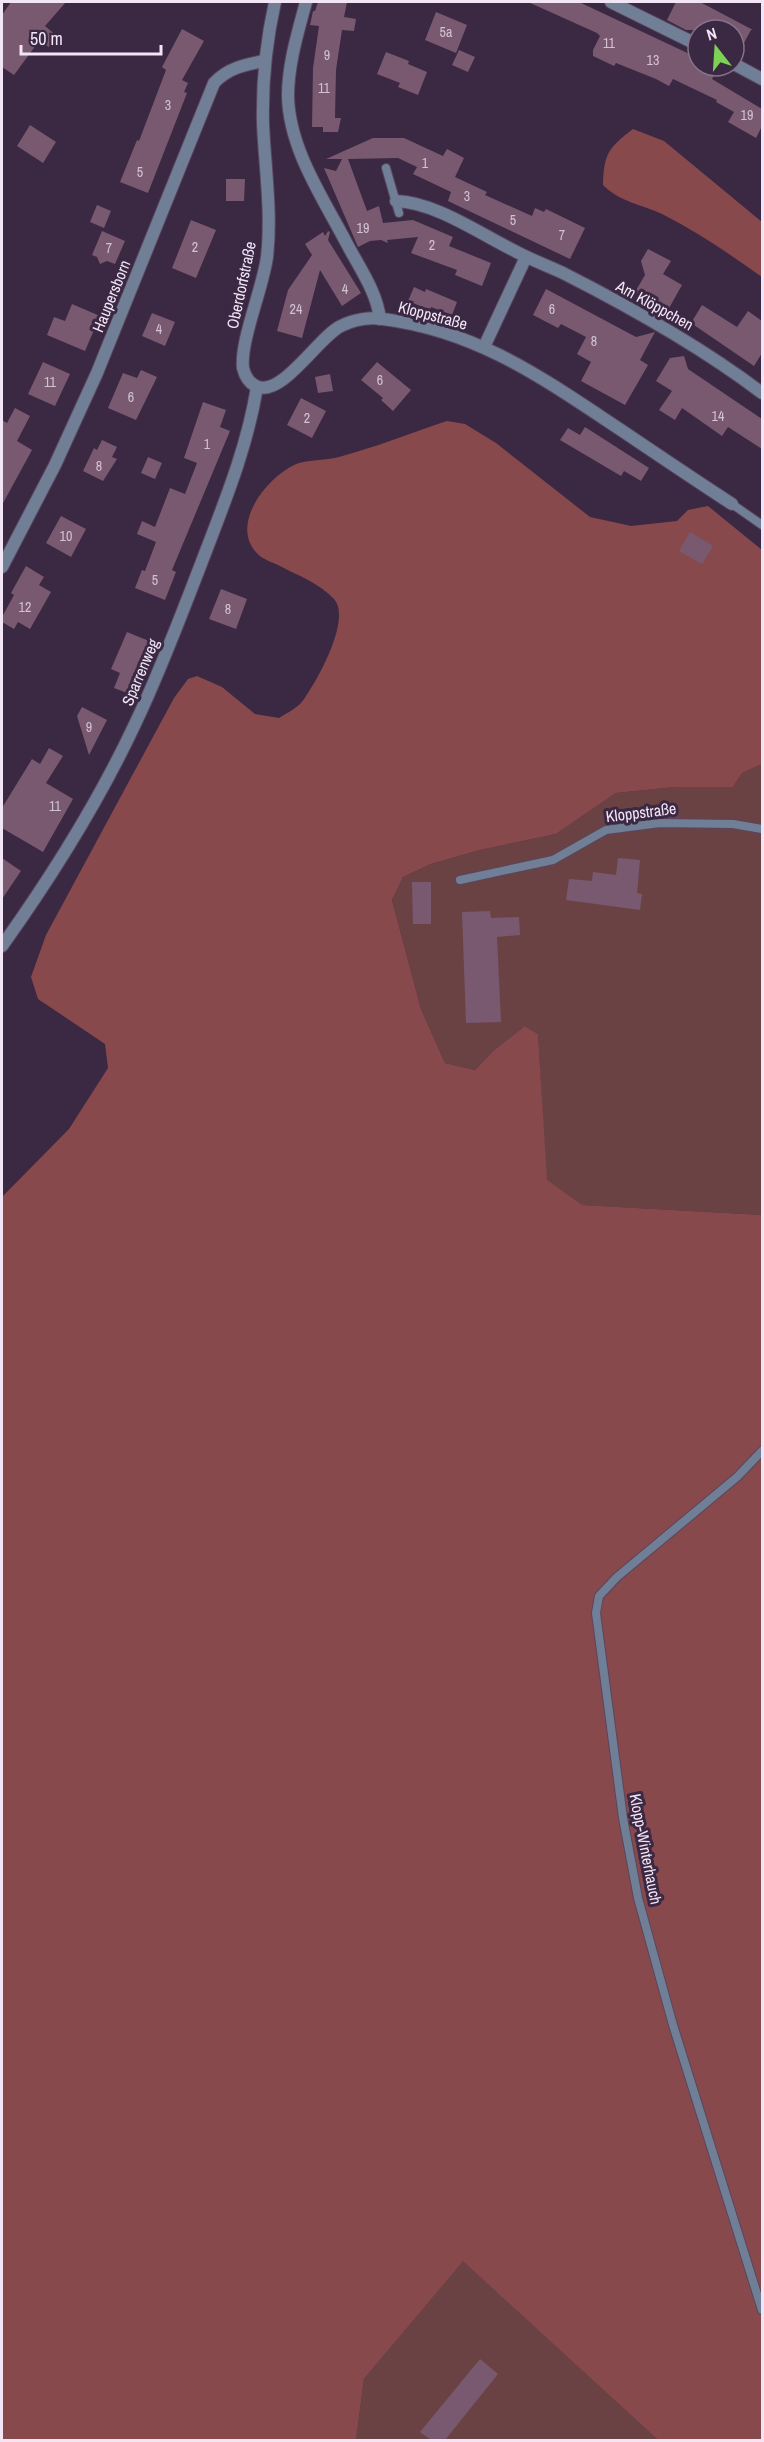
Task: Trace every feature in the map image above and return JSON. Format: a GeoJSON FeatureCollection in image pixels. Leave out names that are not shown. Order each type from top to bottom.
{"type":"FeatureCollection","features":[{"type":"Feature","properties":{"kind":"street","name":"Oberdorfstraße"},"geometry":{"type":"LineString","coordinates":[[257,387],[248,380],[243,358],[262,285],[268,239],[269,217],[263,123],[264,61],[275,2]]}},
{"type":"Feature","properties":{"kind":"street","name":"Kloppstraße"},"geometry":{"type":"LineString","coordinates":[[306,2],[290,69],[288,97],[292,124],[299,151],[374,295],[380,319],[443,333],[484,347],[536,373],[732,504]]}},
{"type":"Feature","properties":{"kind":"street"},"geometry":{"type":"LineString","coordinates":[[611,2],[686,39]]}},
{"type":"Feature","properties":{"kind":"street","name":"Haupersborn"},"geometry":{"type":"LineString","coordinates":[[2,567],[55,465],[97,374],[214,83],[223,72],[264,61]]}},
{"type":"Feature","properties":{"kind":"street"},"geometry":{"type":"LineString","coordinates":[[746,70],[762,79]]}},
{"type":"Feature","properties":{"kind":"street","name":"Am Klöppchen"},"geometry":{"type":"LineString","coordinates":[[398,207],[407,201],[433,210],[562,273],[679,336],[762,393]]}},
{"type":"Feature","properties":{"kind":"street"},"geometry":{"type":"LineString","coordinates":[[484,347],[526,257]]}},
{"type":"Feature","properties":{"kind":"street"},"geometry":{"type":"LineString","coordinates":[[257,387],[272,388],[284,379],[328,334],[340,326],[364,319],[380,319]]}},
{"type":"Feature","properties":{"kind":"street","name":"Sparrenweg"},"geometry":{"type":"LineString","coordinates":[[2,946],[75,837],[134,726],[161,666],[230,489],[252,419],[257,387]]}},
{"type":"Feature","properties":{"kind":"lane","name":"Am Klöppchen"},"geometry":{"type":"LineString","coordinates":[[386,168],[398,207]]}},
{"type":"Feature","properties":{"kind":"lane","name":"Kloppstraße"},"geometry":{"type":"LineString","coordinates":[[732,504],[762,525]]}},
{"type":"Feature","properties":{"kind":"lane","name":"Kloppstraße"},"geometry":{"type":"LineString","coordinates":[[460,880],[553,860],[606,830],[660,823],[733,824],[762,829]]}},
{"type":"Feature","properties":{"kind":"lane","name":"Klopp-Winterhauch"},"geometry":{"type":"LineString","coordinates":[[762,1451],[737,1477],[617,1577],[599,1596],[596,1613],[623,1818],[638,1898],[674,2025],[762,2310]]}},
{"type":"Feature","properties":{"kind":"shaded area"},"geometry":{"type":"Polygon","coordinates":[[[633,129],[664,141],[762,222],[762,277],[690,229],[656,211],[624,200],[603,185],[609,152],[633,129]]]}},
{"type":"Feature","properties":{"kind":"shaded area"},"geometry":{"type":"Polygon","coordinates":[[[447,421],[465,424],[496,443],[590,517],[631,526],[677,521],[688,510],[708,506],[762,550],[762,766],[742,773],[733,787],[675,787],[616,793],[556,834],[480,850],[431,864],[403,877],[392,900],[421,1009],[445,1063],[475,1070],[493,1051],[525,1026],[538,1034],[547,1180],[582,1205],[762,1215],[762,2440],[658,2440],[463,2261],[364,2379],[356,2440],[2,2440],[2,1197],[69,1129],[108,1068],[105,1044],[38,999],[31,977],[46,935],[174,698],[188,679],[197,676],[222,687],[255,714],[279,718],[302,702],[324,665],[336,635],[339,621],[338,608],[334,599],[322,588],[260,556],[251,545],[247,532],[249,519],[262,493],[272,481],[294,465],[353,453],[447,421]]]}},
{"type":"Feature","properties":{"kind":"shaded area"},"geometry":{"type":"Polygon","coordinates":[[[762,766],[762,1215],[581,1205],[546,1180],[538,1034],[525,1026],[493,1051],[475,1070],[445,1063],[421,1009],[392,900],[403,877],[431,864],[480,850],[556,834],[616,793],[675,787],[733,787],[742,773],[762,766]]]}},
{"type":"Feature","properties":{"kind":"shaded area"},"geometry":{"type":"Polygon","coordinates":[[[463,2260],[658,2440],[356,2440],[364,2379],[463,2260]]]}},
{"type":"Feature","properties":{"kind":"building"},"geometry":{"type":"Polygon","coordinates":[[[11,2],[66,2],[45,26],[57,36],[49,47],[39,41],[14,75],[2,67],[2,15],[11,2]]]}},
{"type":"Feature","properties":{"kind":"building"},"geometry":{"type":"Polygon","coordinates":[[[318,2],[347,2],[344,17],[356,19],[354,31],[342,30],[336,70],[335,118],[341,118],[338,132],[323,132],[323,127],[312,127],[313,68],[319,26],[310,25],[318,2]]]}},
{"type":"Feature","properties":{"kind":"building"},"geometry":{"type":"Polygon","coordinates":[[[528,2],[579,2],[686,52],[686,78],[713,78],[762,109],[762,126],[756,138],[728,122],[734,112],[716,102],[717,100],[673,79],[669,86],[616,63],[614,66],[593,56],[593,50],[600,36],[528,2]]]}},
{"type":"Feature","properties":{"kind":"building"},"geometry":{"type":"Polygon","coordinates":[[[676,2],[700,2],[730,18],[686,18],[686,30],[667,20],[676,2]]]}},
{"type":"Feature","properties":{"kind":"building"},"geometry":{"type":"Polygon","coordinates":[[[436,12],[467,25],[456,53],[425,40],[436,12]]]}},
{"type":"Feature","properties":{"kind":"building"},"geometry":{"type":"Polygon","coordinates":[[[746,26],[753,30],[746,39],[746,26]]]}},
{"type":"Feature","properties":{"kind":"building"},"geometry":{"type":"Polygon","coordinates":[[[182,29],[204,41],[182,80],[188,83],[184,92],[187,93],[148,193],[120,182],[137,140],[139,141],[166,70],[162,67],[182,29]]]}},
{"type":"Feature","properties":{"kind":"building"},"geometry":{"type":"Polygon","coordinates":[[[459,50],[475,57],[468,72],[452,65],[459,50]]]}},
{"type":"Feature","properties":{"kind":"building"},"geometry":{"type":"Polygon","coordinates":[[[386,52],[409,61],[408,64],[427,72],[418,95],[398,87],[400,83],[377,74],[386,52]]]}},
{"type":"Feature","properties":{"kind":"building"},"geometry":{"type":"Polygon","coordinates":[[[30,125],[56,142],[43,163],[17,146],[30,125]]]}},
{"type":"Feature","properties":{"kind":"building"},"geometry":{"type":"Polygon","coordinates":[[[373,138],[404,138],[443,156],[447,149],[464,158],[455,177],[487,192],[485,195],[532,216],[535,208],[544,212],[546,209],[585,228],[570,259],[448,201],[451,192],[413,174],[417,167],[398,158],[348,159],[367,211],[379,206],[383,223],[413,220],[453,237],[449,246],[491,263],[482,286],[455,275],[457,270],[411,253],[418,237],[387,240],[388,243],[381,240],[370,241],[358,247],[324,168],[336,171],[342,159],[326,159],[373,138]]]}},
{"type":"Feature","properties":{"kind":"building"},"geometry":{"type":"Polygon","coordinates":[[[226,179],[245,179],[244,201],[226,201],[226,179]]]}},
{"type":"Feature","properties":{"kind":"building"},"geometry":{"type":"Polygon","coordinates":[[[97,205],[111,211],[104,228],[90,222],[97,205]]]}},
{"type":"Feature","properties":{"kind":"building"},"geometry":{"type":"Polygon","coordinates":[[[191,220],[216,230],[196,278],[172,268],[191,220]]]}},
{"type":"Feature","properties":{"kind":"building"},"geometry":{"type":"Polygon","coordinates":[[[102,231],[125,241],[115,264],[107,261],[100,264],[97,257],[92,255],[102,231]]]}},
{"type":"Feature","properties":{"kind":"building"},"geometry":{"type":"Polygon","coordinates":[[[328,231],[330,232],[328,240],[361,293],[342,306],[320,270],[302,338],[277,331],[288,290],[312,255],[305,244],[323,232],[325,236],[328,231]]]}},
{"type":"Feature","properties":{"kind":"building"},"geometry":{"type":"Polygon","coordinates":[[[648,249],[671,261],[663,274],[682,285],[668,310],[635,292],[645,275],[641,261],[648,249]]]}},
{"type":"Feature","properties":{"kind":"building"},"geometry":{"type":"Polygon","coordinates":[[[414,287],[425,292],[426,289],[457,302],[452,315],[431,307],[430,310],[408,301],[414,287]]]}},
{"type":"Feature","properties":{"kind":"building"},"geometry":{"type":"Polygon","coordinates":[[[546,289],[636,337],[655,332],[640,360],[648,365],[625,405],[581,381],[591,362],[577,354],[586,337],[561,324],[558,328],[533,315],[546,289]]]}},
{"type":"Feature","properties":{"kind":"building"},"geometry":{"type":"Polygon","coordinates":[[[72,304],[100,316],[85,351],[47,335],[54,317],[65,321],[72,304]]]}},
{"type":"Feature","properties":{"kind":"building"},"geometry":{"type":"Polygon","coordinates":[[[702,305],[737,327],[748,311],[762,321],[762,353],[754,366],[691,323],[702,305]]]}},
{"type":"Feature","properties":{"kind":"building"},"geometry":{"type":"Polygon","coordinates":[[[152,313],[175,322],[165,346],[142,336],[152,313]]]}},
{"type":"Feature","properties":{"kind":"building"},"geometry":{"type":"Polygon","coordinates":[[[684,356],[688,369],[762,419],[762,449],[728,427],[722,436],[682,408],[675,420],[659,410],[672,391],[656,381],[670,358],[684,356]]]}},
{"type":"Feature","properties":{"kind":"building"},"geometry":{"type":"Polygon","coordinates":[[[43,362],[70,374],[55,406],[28,394],[43,362]]]}},
{"type":"Feature","properties":{"kind":"building"},"geometry":{"type":"Polygon","coordinates":[[[377,362],[411,390],[393,411],[381,400],[383,398],[361,380],[377,362]]]}},
{"type":"Feature","properties":{"kind":"building"},"geometry":{"type":"Polygon","coordinates":[[[141,370],[157,377],[136,420],[108,408],[123,373],[137,378],[141,370]]]}},
{"type":"Feature","properties":{"kind":"building"},"geometry":{"type":"Polygon","coordinates":[[[330,374],[333,391],[318,393],[315,377],[330,374]]]}},
{"type":"Feature","properties":{"kind":"building"},"geometry":{"type":"Polygon","coordinates":[[[301,398],[326,411],[312,438],[287,425],[301,398]]]}},
{"type":"Feature","properties":{"kind":"building"},"geometry":{"type":"Polygon","coordinates":[[[203,402],[226,410],[220,427],[230,431],[172,570],[176,572],[165,600],[135,588],[142,570],[145,571],[156,542],[137,534],[142,521],[155,527],[170,488],[185,494],[197,463],[184,458],[203,402]]]}},
{"type":"Feature","properties":{"kind":"building"},"geometry":{"type":"Polygon","coordinates":[[[15,408],[30,416],[17,441],[32,450],[2,505],[2,420],[7,423],[15,408]]]}},
{"type":"Feature","properties":{"kind":"building"},"geometry":{"type":"Polygon","coordinates":[[[585,427],[649,468],[641,481],[624,471],[621,476],[560,440],[568,428],[580,435],[585,427]]]}},
{"type":"Feature","properties":{"kind":"building"},"geometry":{"type":"Polygon","coordinates":[[[102,440],[117,447],[112,457],[117,459],[103,481],[83,471],[94,448],[97,450],[102,440]]]}},
{"type":"Feature","properties":{"kind":"building"},"geometry":{"type":"Polygon","coordinates":[[[148,457],[162,463],[155,479],[141,473],[148,457]]]}},
{"type":"Feature","properties":{"kind":"building"},"geometry":{"type":"Polygon","coordinates":[[[61,516],[86,529],[71,557],[46,543],[61,516]]]}},
{"type":"Feature","properties":{"kind":"building"},"geometry":{"type":"Polygon","coordinates":[[[690,532],[713,546],[702,564],[679,551],[690,532]]]}},
{"type":"Feature","properties":{"kind":"building"},"geometry":{"type":"Polygon","coordinates":[[[26,566],[44,577],[39,585],[51,592],[30,629],[18,622],[14,629],[2,622],[2,617],[14,595],[11,593],[26,566]]]}},
{"type":"Feature","properties":{"kind":"building"},"geometry":{"type":"Polygon","coordinates":[[[221,589],[247,599],[236,629],[209,619],[221,589]]]}},
{"type":"Feature","properties":{"kind":"building"},"geometry":{"type":"Polygon","coordinates":[[[127,632],[149,641],[127,693],[114,688],[120,673],[111,669],[127,632]]]}},
{"type":"Feature","properties":{"kind":"building"},"geometry":{"type":"Polygon","coordinates":[[[82,707],[107,720],[89,755],[77,716],[82,707]]]}},
{"type":"Feature","properties":{"kind":"building"},"geometry":{"type":"Polygon","coordinates":[[[49,748],[63,756],[46,783],[73,799],[43,852],[2,828],[2,808],[32,759],[40,764],[49,748]]]}},
{"type":"Feature","properties":{"kind":"building"},"geometry":{"type":"Polygon","coordinates":[[[2,858],[21,871],[2,899],[2,858]]]}},
{"type":"Feature","properties":{"kind":"building"},"geometry":{"type":"Polygon","coordinates":[[[618,858],[640,860],[637,893],[642,894],[640,910],[566,900],[569,879],[592,881],[593,872],[616,875],[618,858]]]}},
{"type":"Feature","properties":{"kind":"building"},"geometry":{"type":"Polygon","coordinates":[[[412,882],[431,882],[431,924],[413,924],[412,882]]]}},
{"type":"Feature","properties":{"kind":"building"},"geometry":{"type":"Polygon","coordinates":[[[490,911],[491,918],[519,917],[520,935],[497,937],[501,1022],[466,1023],[462,912],[490,911]]]}},
{"type":"Feature","properties":{"kind":"building"},"geometry":{"type":"Polygon","coordinates":[[[480,2359],[498,2374],[445,2440],[431,2440],[420,2432],[480,2359]]]}}]}
